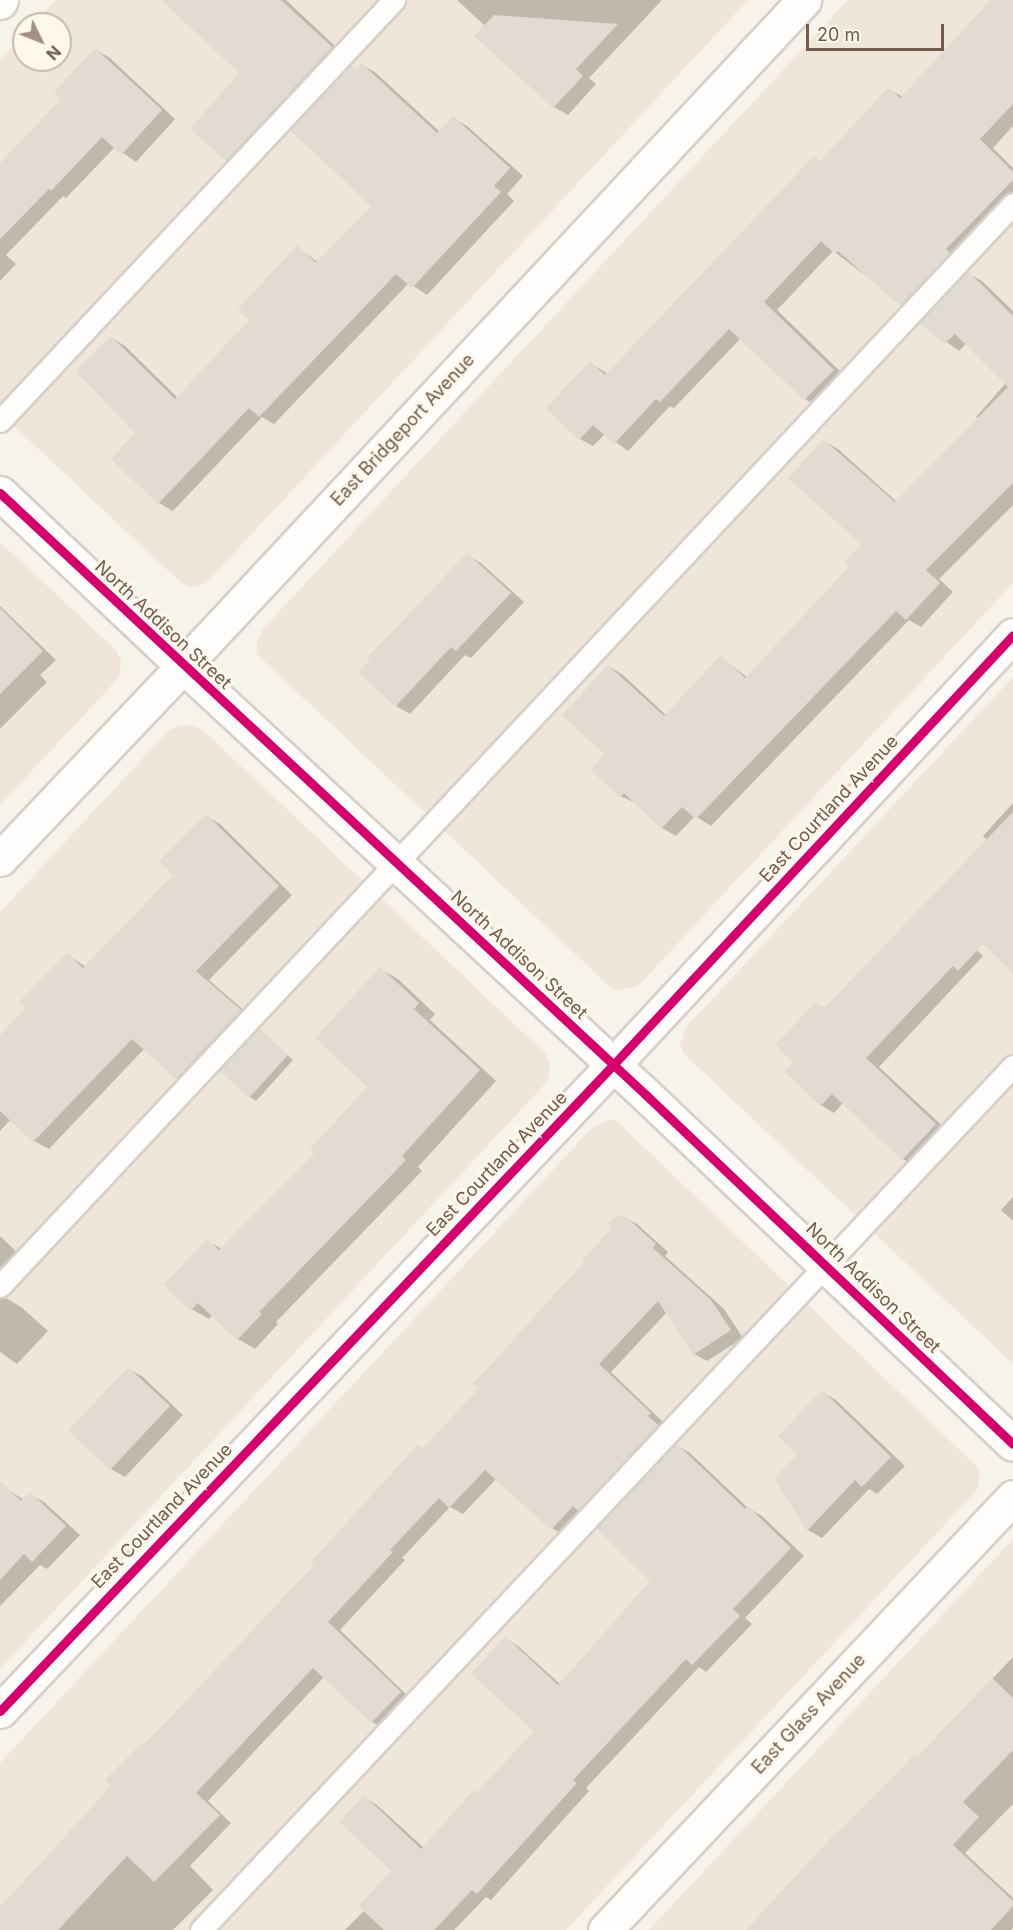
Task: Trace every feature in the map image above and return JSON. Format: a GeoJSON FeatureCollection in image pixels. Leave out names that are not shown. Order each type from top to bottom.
{"type":"FeatureCollection","features":[{"type":"Feature","properties":{"kind":"street","name":"East Bridgeport Avenue"},"geometry":{"type":"LineString","coordinates":[[0,859],[804,0]]}},
{"type":"Feature","properties":{"kind":"street","name":"North Addison Street"},"geometry":{"type":"LineString","coordinates":[[0,493],[183,666],[614,1065],[1013,1444]]}},
{"type":"Feature","properties":{"kind":"street","name":"East Courtland Avenue"},"geometry":{"type":"LineString","coordinates":[[0,1711],[614,1065],[1013,635]]}},
{"type":"Feature","properties":{"kind":"street","name":"East Glass Avenue"},"geometry":{"type":"LineString","coordinates":[[605,1930],[1013,1497]]}},
{"type":"Feature","properties":{"kind":"lane"},"geometry":{"type":"LineString","coordinates":[[0,421],[394,0]]}},
{"type":"Feature","properties":{"kind":"lane"},"geometry":{"type":"LineString","coordinates":[[0,1286],[1013,204]]}},
{"type":"Feature","properties":{"kind":"lane"},"geometry":{"type":"LineString","coordinates":[[201,1930],[827,1267],[1013,1066]]}},
{"type":"Feature","properties":{"kind":"shaded area"},"geometry":{"type":"Polygon","coordinates":[[[55,0],[748,0],[209,580],[201,585],[189,587],[178,580],[0,413],[0,60],[12,47],[12,72],[72,72],[72,12],[44,12],[55,0]]]}},
{"type":"Feature","properties":{"kind":"shaded area"},"geometry":{"type":"Polygon","coordinates":[[[848,0],[1013,0],[1013,583],[638,986],[619,990],[609,986],[264,661],[257,653],[257,641],[263,629],[848,0]]]}},
{"type":"Feature","properties":{"kind":"shaded area"},"geometry":{"type":"Polygon","coordinates":[[[0,542],[116,650],[121,661],[120,674],[112,685],[0,805],[0,542]]]}},
{"type":"Feature","properties":{"kind":"shaded area"},"geometry":{"type":"Polygon","coordinates":[[[1013,677],[1013,1364],[684,1054],[680,1046],[686,1027],[1013,677]]]}},
{"type":"Feature","properties":{"kind":"shaded area"},"geometry":{"type":"Polygon","coordinates":[[[179,725],[192,725],[205,732],[546,1054],[550,1064],[549,1077],[0,1669],[0,912],[167,732],[179,725]]]}},
{"type":"Feature","properties":{"kind":"shaded area"},"geometry":{"type":"Polygon","coordinates":[[[611,1119],[619,1123],[977,1467],[980,1476],[977,1490],[566,1930],[0,1930],[0,1763],[592,1128],[611,1119]]]}},
{"type":"Feature","properties":{"kind":"shaded area"},"geometry":{"type":"Polygon","coordinates":[[[1013,1539],[1013,1930],[649,1930],[1013,1539]]]}},
{"type":"Feature","properties":{"kind":"building"},"geometry":{"type":"Polygon","coordinates":[[[161,0],[281,0],[332,47],[226,161],[190,129],[239,73],[161,0]]]}},
{"type":"Feature","properties":{"kind":"building"},"geometry":{"type":"Polygon","coordinates":[[[991,0],[1013,0],[1013,104],[980,139],[1013,172],[1013,180],[946,249],[950,253],[900,306],[838,251],[835,254],[821,241],[764,302],[834,370],[804,400],[729,329],[660,402],[656,399],[614,444],[593,425],[579,440],[546,408],[590,361],[605,375],[814,156],[820,161],[889,87],[900,98],[991,0]]]}},
{"type":"Feature","properties":{"kind":"building"},"geometry":{"type":"Polygon","coordinates":[[[494,15],[618,24],[576,69],[583,76],[553,108],[474,36],[494,15]]]}},
{"type":"Feature","properties":{"kind":"building"},"geometry":{"type":"Polygon","coordinates":[[[95,48],[162,110],[121,155],[102,137],[51,191],[49,189],[0,239],[0,163],[61,99],[54,92],[95,48]]]}},
{"type":"Feature","properties":{"kind":"building"},"geometry":{"type":"Polygon","coordinates":[[[361,63],[437,133],[453,116],[510,168],[494,186],[501,192],[412,288],[396,274],[259,417],[249,408],[158,504],[111,459],[135,433],[75,371],[111,336],[175,399],[249,320],[238,309],[297,245],[316,263],[371,206],[290,130],[351,65],[356,69],[361,63]]]}},
{"type":"Feature","properties":{"kind":"building"},"geometry":{"type":"Polygon","coordinates":[[[968,271],[1013,316],[1013,483],[926,570],[940,583],[906,620],[896,611],[696,819],[682,807],[661,829],[624,793],[620,797],[590,770],[604,754],[562,715],[608,665],[664,716],[721,655],[745,678],[849,567],[844,562],[861,544],[788,478],[823,439],[895,502],[1008,387],[955,334],[944,344],[919,323],[968,271]]]}},
{"type":"Feature","properties":{"kind":"building"},"geometry":{"type":"Polygon","coordinates":[[[467,553],[511,593],[456,651],[451,647],[395,707],[358,672],[370,659],[368,657],[467,553]]]}},
{"type":"Feature","properties":{"kind":"building"},"geometry":{"type":"Polygon","coordinates":[[[0,608],[43,651],[0,694],[0,608]]]}},
{"type":"Feature","properties":{"kind":"building"},"geometry":{"type":"Polygon","coordinates":[[[1013,812],[1013,974],[983,944],[958,971],[953,966],[866,1058],[936,1124],[902,1160],[832,1094],[820,1106],[784,1071],[793,1062],[775,1045],[816,1002],[823,1009],[1013,812]]]}},
{"type":"Feature","properties":{"kind":"building"},"geometry":{"type":"Polygon","coordinates":[[[206,814],[279,886],[196,971],[241,1010],[176,1079],[132,1039],[33,1142],[0,1111],[0,1035],[26,1008],[19,1002],[67,953],[83,968],[173,875],[159,861],[206,814]]]}},
{"type":"Feature","properties":{"kind":"building"},"geometry":{"type":"Polygon","coordinates":[[[380,967],[419,1003],[414,1009],[480,1070],[402,1156],[406,1160],[259,1312],[262,1314],[237,1340],[198,1303],[190,1311],[163,1285],[207,1239],[219,1250],[314,1154],[310,1149],[367,1087],[315,1038],[380,967]]]}},
{"type":"Feature","properties":{"kind":"building"},"geometry":{"type":"Polygon","coordinates":[[[259,1028],[288,1055],[249,1098],[219,1070],[259,1028]]]}},
{"type":"Feature","properties":{"kind":"building"},"geometry":{"type":"Polygon","coordinates":[[[617,1215],[620,1218],[624,1215],[656,1244],[653,1248],[711,1300],[731,1330],[693,1355],[658,1301],[599,1364],[651,1413],[648,1416],[658,1425],[578,1511],[573,1506],[551,1530],[485,1470],[449,1508],[439,1498],[390,1550],[393,1552],[328,1622],[401,1692],[371,1723],[313,1668],[196,1793],[220,1815],[154,1882],[127,1856],[58,1930],[0,1930],[0,1907],[111,1786],[105,1780],[142,1743],[144,1745],[314,1565],[311,1562],[418,1444],[422,1449],[479,1388],[473,1384],[584,1262],[582,1261],[611,1229],[608,1223],[617,1215]]]}},
{"type":"Feature","properties":{"kind":"building"},"geometry":{"type":"Polygon","coordinates":[[[128,1367],[170,1406],[110,1470],[68,1431],[128,1367]]]}},
{"type":"Feature","properties":{"kind":"building"},"geometry":{"type":"Polygon","coordinates":[[[822,1390],[891,1457],[862,1487],[855,1480],[807,1531],[774,1479],[797,1455],[778,1436],[822,1390]]]}},
{"type":"Feature","properties":{"kind":"building"},"geometry":{"type":"Polygon","coordinates":[[[676,1443],[745,1509],[748,1506],[791,1548],[733,1609],[740,1616],[692,1665],[686,1659],[573,1780],[577,1783],[477,1894],[472,1890],[434,1930],[384,1930],[358,1906],[391,1871],[339,1822],[364,1795],[421,1849],[473,1791],[476,1793],[534,1731],[471,1674],[505,1636],[558,1685],[650,1581],[596,1528],[676,1443]]]}},
{"type":"Feature","properties":{"kind":"building"},"geometry":{"type":"Polygon","coordinates":[[[0,1481],[21,1501],[30,1492],[66,1526],[32,1562],[24,1554],[0,1580],[0,1481]]]}},
{"type":"Feature","properties":{"kind":"building"},"geometry":{"type":"Polygon","coordinates":[[[992,1678],[1013,1698],[1013,1750],[963,1802],[979,1817],[953,1845],[1013,1901],[1013,1906],[991,1930],[746,1930],[838,1830],[914,1755],[917,1757],[992,1678]]]}},
{"type":"Feature","properties":{"kind":"cycle path"},"geometry":{"type":"LineString","coordinates":[[0,493],[646,1095],[1013,1444]]}},
{"type":"Feature","properties":{"kind":"cycle path"},"geometry":{"type":"LineString","coordinates":[[0,1711],[613,1065],[1013,635]]}}]}
